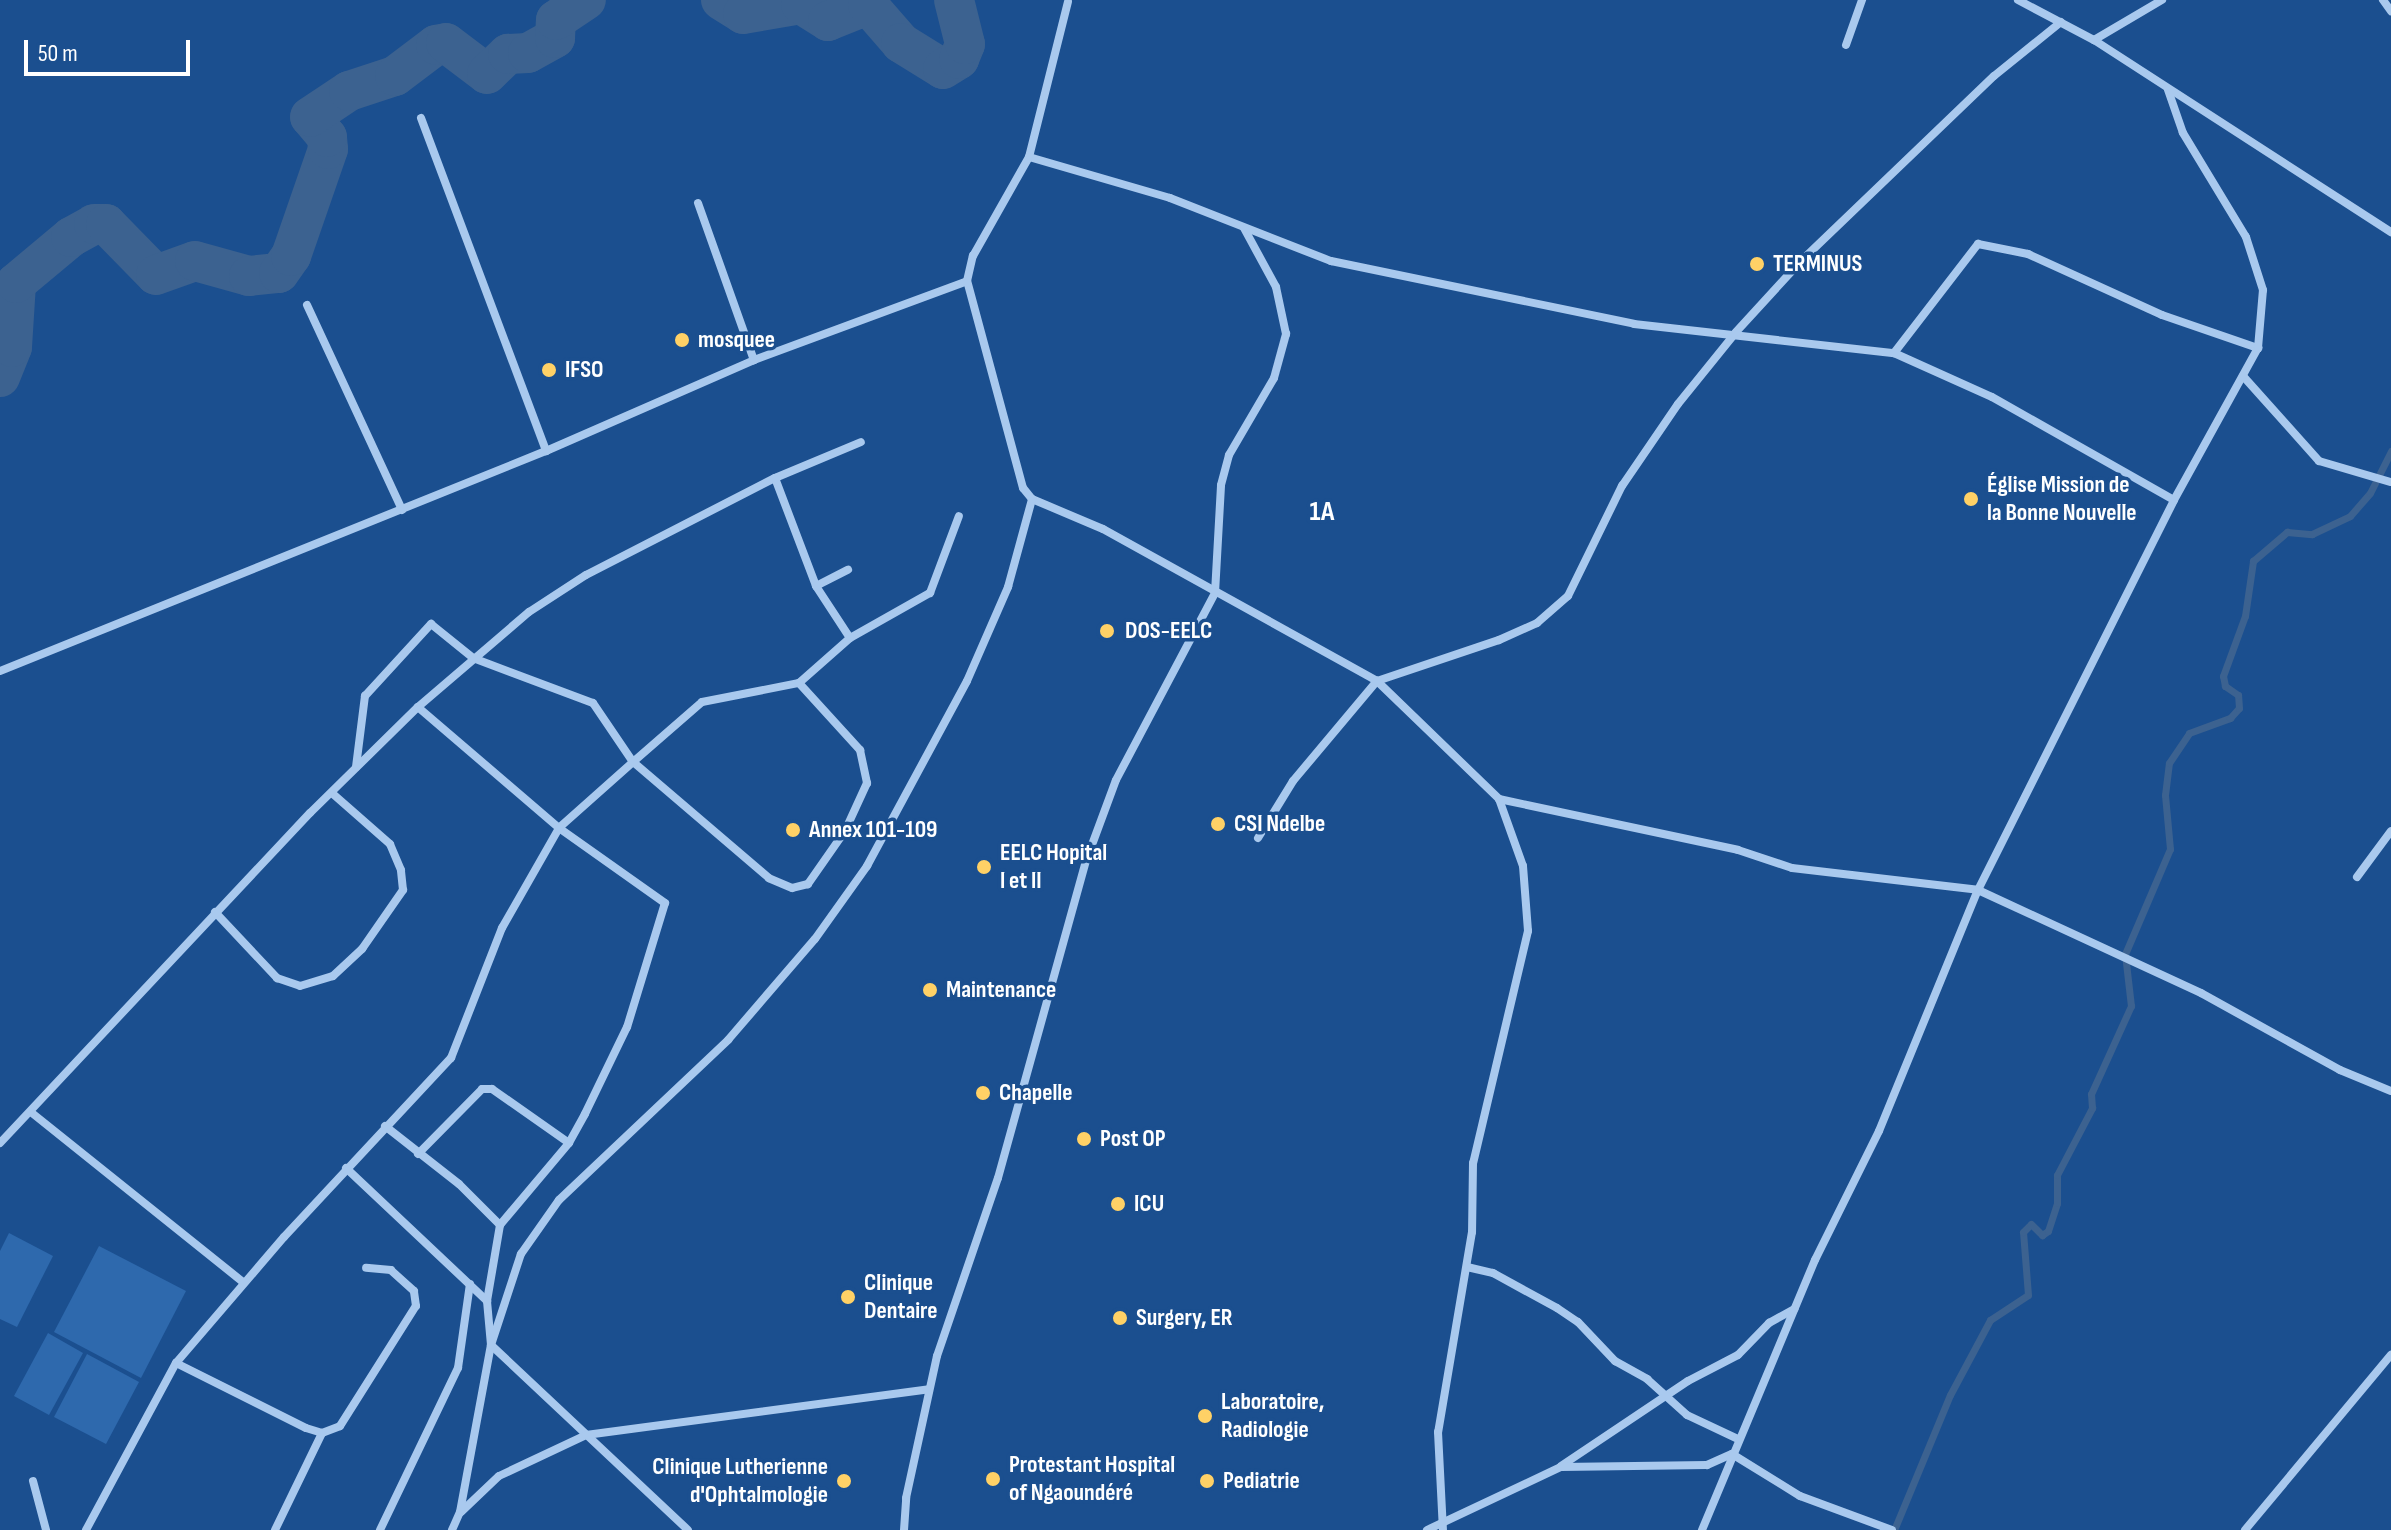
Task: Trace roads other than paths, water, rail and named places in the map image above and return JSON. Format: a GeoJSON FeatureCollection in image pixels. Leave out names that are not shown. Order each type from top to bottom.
{"type":"FeatureCollection","features":[{"type":"Feature","properties":{"kind":"street"},"geometry":{"type":"LineString","coordinates":[[1846,45],[1862,0]]}},
{"type":"Feature","properties":{"kind":"street"},"geometry":{"type":"LineString","coordinates":[[2018,0],[2094,40],[2391,232]]}},
{"type":"Feature","properties":{"kind":"street"},"geometry":{"type":"LineString","coordinates":[[2094,40],[2162,0]]}},
{"type":"Feature","properties":{"kind":"street"},"geometry":{"type":"LineString","coordinates":[[2383,0],[2391,11]]}},
{"type":"Feature","properties":{"kind":"street"},"geometry":{"type":"LineString","coordinates":[[1068,2],[1029,157],[973,256],[967,281],[1023,488],[1032,499],[1103,529],[1377,681],[1499,799],[1523,866],[1528,931],[1473,1163],[1467,1267],[1438,1432],[1443,1530]]}},
{"type":"Feature","properties":{"kind":"street"},"geometry":{"type":"LineString","coordinates":[[1258,838],[1293,781],[1377,681],[1499,640],[1537,623],[1568,596],[1622,486],[1678,404],[1736,332],[1892,174],[2061,22]]}},
{"type":"Feature","properties":{"kind":"street"},"geometry":{"type":"LineString","coordinates":[[1702,1530],[1794,1309],[1879,1131],[1978,890],[2174,500],[2258,348],[2263,290],[2246,237],[2183,133],[2168,90]]}},
{"type":"Feature","properties":{"kind":"street"},"geometry":{"type":"LineString","coordinates":[[421,118],[546,451]]}},
{"type":"Feature","properties":{"kind":"street"},"geometry":{"type":"LineString","coordinates":[[1029,157],[1170,198],[1331,261],[1634,324],[1736,332],[1894,353],[1992,397],[2174,500]]}},
{"type":"Feature","properties":{"kind":"street"},"geometry":{"type":"LineString","coordinates":[[698,203],[754,360]]}},
{"type":"Feature","properties":{"kind":"street"},"geometry":{"type":"LineString","coordinates":[[904,1530],[929,1389],[998,1178],[1086,861],[1116,780],[1215,593],[1221,485],[1229,455],[1274,378],[1286,334],[1276,287],[1244,228]]}},
{"type":"Feature","properties":{"kind":"street"},"geometry":{"type":"LineString","coordinates":[[1894,353],[1978,244],[2028,254],[2162,315],[2258,348]]}},
{"type":"Feature","properties":{"kind":"street"},"geometry":{"type":"LineString","coordinates":[[0,671],[546,451],[754,360],[967,281]]}},
{"type":"Feature","properties":{"kind":"street"},"geometry":{"type":"LineString","coordinates":[[307,305],[402,510]]}},
{"type":"Feature","properties":{"kind":"street"},"geometry":{"type":"LineString","coordinates":[[2243,376],[2319,461],[2391,482]]}},
{"type":"Feature","properties":{"kind":"street"},"geometry":{"type":"LineString","coordinates":[[0,1143],[32,1113],[215,912],[356,767],[418,707],[529,612],[586,575],[775,478],[861,442]]}},
{"type":"Feature","properties":{"kind":"street"},"geometry":{"type":"LineString","coordinates":[[775,478],[816,586],[850,638]]}},
{"type":"Feature","properties":{"kind":"street"},"geometry":{"type":"LineString","coordinates":[[452,1530],[460,1512],[491,1345],[521,1254],[559,1200],[765,1001],[867,866],[967,681],[1008,587],[1032,499]]}},
{"type":"Feature","properties":{"kind":"street"},"geometry":{"type":"LineString","coordinates":[[86,1530],[176,1363],[243,1282],[451,1058],[502,928],[559,828],[702,702],[799,683],[850,638],[930,593],[959,516]]}},
{"type":"Feature","properties":{"kind":"street"},"geometry":{"type":"LineString","coordinates":[[816,586],[848,570]]}},
{"type":"Feature","properties":{"kind":"street"},"geometry":{"type":"LineString","coordinates":[[356,767],[365,696],[431,624],[473,658],[593,703],[633,762],[769,878],[792,888],[808,884],[845,831],[867,783],[860,750],[799,683]]}},
{"type":"Feature","properties":{"kind":"street"},"geometry":{"type":"LineString","coordinates":[[418,707],[559,828],[665,903],[627,1027],[569,1143],[500,1225],[487,1301],[491,1345],[688,1530]]}},
{"type":"Feature","properties":{"kind":"street"},"geometry":{"type":"LineString","coordinates":[[215,912],[277,978],[300,986],[333,976],[362,949],[403,890],[401,870],[390,844],[332,793]]}},
{"type":"Feature","properties":{"kind":"street"},"geometry":{"type":"LineString","coordinates":[[1499,799],[1723,847],[1792,868],[1978,890],[2201,993],[2340,1070],[2391,1091]]}},
{"type":"Feature","properties":{"kind":"street"},"geometry":{"type":"LineString","coordinates":[[2357,877],[2391,831]]}},
{"type":"Feature","properties":{"kind":"street"},"geometry":{"type":"LineString","coordinates":[[418,1154],[482,1089],[492,1089],[569,1143]]}},
{"type":"Feature","properties":{"kind":"street"},"geometry":{"type":"LineString","coordinates":[[32,1113],[243,1282]]}},
{"type":"Feature","properties":{"kind":"street"},"geometry":{"type":"LineString","coordinates":[[385,1126],[459,1184],[500,1225]]}},
{"type":"Feature","properties":{"kind":"street"},"geometry":{"type":"LineString","coordinates":[[346,1168],[487,1301]]}},
{"type":"Feature","properties":{"kind":"street"},"geometry":{"type":"LineString","coordinates":[[1467,1267],[1493,1273],[1568,1315],[1615,1361],[1647,1379],[1664,1397],[1738,1439]]}},
{"type":"Feature","properties":{"kind":"street"},"geometry":{"type":"LineString","coordinates":[[275,1530],[322,1433],[340,1426],[416,1306],[414,1291],[391,1270],[366,1268]]}},
{"type":"Feature","properties":{"kind":"street"},"geometry":{"type":"LineString","coordinates":[[380,1530],[458,1368],[470,1284]]}},
{"type":"Feature","properties":{"kind":"street"},"geometry":{"type":"LineString","coordinates":[[1427,1530],[1561,1467],[1664,1397],[1738,1355],[1769,1323],[1794,1309]]}},
{"type":"Feature","properties":{"kind":"street"},"geometry":{"type":"LineString","coordinates":[[2245,1530],[2391,1355]]}},
{"type":"Feature","properties":{"kind":"street"},"geometry":{"type":"LineString","coordinates":[[176,1363],[322,1433]]}},
{"type":"Feature","properties":{"kind":"street"},"geometry":{"type":"LineString","coordinates":[[460,1512],[499,1476],[586,1435],[929,1389]]}},
{"type":"Feature","properties":{"kind":"street"},"geometry":{"type":"LineString","coordinates":[[1561,1467],[1707,1465],[1732,1454]]}},
{"type":"Feature","properties":{"kind":"street"},"geometry":{"type":"LineString","coordinates":[[1732,1454],[1800,1496],[1892,1530]]}},
{"type":"Feature","properties":{"kind":"street"},"geometry":{"type":"LineString","coordinates":[[33,1481],[46,1530]]}},
{"type":"Feature","properties":{"kind":"waterway"},"geometry":{"type":"LineString","coordinates":[[0,377],[12,347],[16,283],[71,237],[94,224],[106,224],[156,275],[195,261],[249,276],[279,273],[291,256],[328,149],[327,137],[310,117],[349,91],[395,76],[436,45],[446,43],[487,74],[508,54],[528,53],[555,38],[556,20],[586,0]]}},
{"type":"Feature","properties":{"kind":"waterway"},"geometry":{"type":"LineString","coordinates":[[721,0],[743,14],[801,4],[828,21],[868,5],[901,43],[943,69],[959,59],[965,44],[954,0]]}},
{"type":"Feature","properties":{"kind":"waterway"},"geometry":{"type":"LineString","coordinates":[[1894,1530],[1950,1395],[1990,1320],[2028,1295],[2023,1232],[2031,1224],[2042,1235],[2048,1231],[2057,1203],[2057,1175],[2092,1108],[2091,1094],[2131,1006],[2125,954],[2170,849],[2165,795],[2169,763],[2189,733],[2230,718],[2239,708],[2238,695],[2225,686],[2223,676],[2245,616],[2253,561],[2287,532],[2312,534],[2350,516],[2370,493],[2391,451]]}},
{"type":"Feature","properties":{"kind":"place","name":"TERMINUS"},"geometry":{"type":"Point","coordinates":[1757,264]}},
{"type":"Feature","properties":{"kind":"place","name":"mosquee"},"geometry":{"type":"Point","coordinates":[682,340]}},
{"type":"Feature","properties":{"kind":"place","name":"IFSO"},"geometry":{"type":"Point","coordinates":[549,370]}},
{"type":"Feature","properties":{"kind":"place","name":"Église Mission de la Bonne Nouvelle"},"geometry":{"type":"Point","coordinates":[1971,499]}},
{"type":"Feature","properties":{"kind":"place","name":"DOS-EELC"},"geometry":{"type":"Point","coordinates":[1107,631]}},
{"type":"Feature","properties":{"kind":"place","name":"CSI Ndelbe"},"geometry":{"type":"Point","coordinates":[1218,824]}},
{"type":"Feature","properties":{"kind":"place","name":"Annex 101-109"},"geometry":{"type":"Point","coordinates":[793,830]}},
{"type":"Feature","properties":{"kind":"place","name":"EELC Hopital I et II"},"geometry":{"type":"Point","coordinates":[984,867]}},
{"type":"Feature","properties":{"kind":"place","name":"Maintenance"},"geometry":{"type":"Point","coordinates":[930,990]}},
{"type":"Feature","properties":{"kind":"place","name":"Chapelle"},"geometry":{"type":"Point","coordinates":[983,1093]}},
{"type":"Feature","properties":{"kind":"place","name":"Post OP"},"geometry":{"type":"Point","coordinates":[1084,1139]}},
{"type":"Feature","properties":{"kind":"place","name":"ICU"},"geometry":{"type":"Point","coordinates":[1118,1204]}},
{"type":"Feature","properties":{"kind":"place","name":"Clinique Dentaire"},"geometry":{"type":"Point","coordinates":[848,1297]}},
{"type":"Feature","properties":{"kind":"place","name":"Surgery, ER"},"geometry":{"type":"Point","coordinates":[1120,1318]}},
{"type":"Feature","properties":{"kind":"place","name":"Laboratoire, Radiologie"},"geometry":{"type":"Point","coordinates":[1205,1416]}},
{"type":"Feature","properties":{"kind":"place","name":"Protestant Hospital of Ngaoundéré"},"geometry":{"type":"Point","coordinates":[993,1479]}},
{"type":"Feature","properties":{"kind":"place","name":"Clinique Lutherienne d'Ophtalmologie"},"geometry":{"type":"Point","coordinates":[844,1481]}},
{"type":"Feature","properties":{"kind":"place","name":"Pediatrie"},"geometry":{"type":"Point","coordinates":[1207,1481]}},
{"type":"Feature","properties":{"kind":"district","name":"1A"},"geometry":{"type":"Point","coordinates":[1322,512]}}]}
